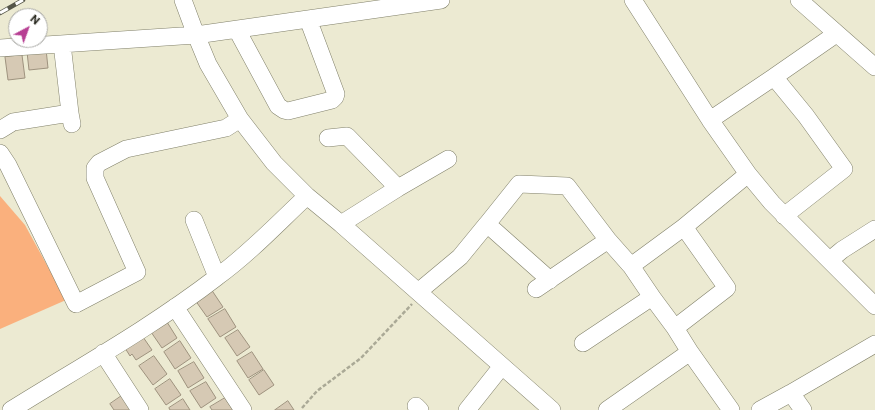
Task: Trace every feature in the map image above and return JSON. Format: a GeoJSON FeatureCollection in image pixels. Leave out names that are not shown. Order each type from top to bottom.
{"type":"FeatureCollection","features":[{"type":"Feature","properties":{"kind":"street"},"geometry":{"type":"LineString","coordinates":[[183,0],[208,64],[240,119],[274,163],[307,196],[341,224],[552,410]]}},
{"type":"Feature","properties":{"kind":"street"},"geometry":{"type":"LineString","coordinates":[[0,48],[196,35],[436,0]]}},
{"type":"Feature","properties":{"kind":"street"},"geometry":{"type":"LineString","coordinates":[[633,0],[710,120],[748,174],[784,216],[875,306]]}},
{"type":"Feature","properties":{"kind":"street"},"geometry":{"type":"LineString","coordinates":[[799,0],[875,67]]}},
{"type":"Feature","properties":{"kind":"street"},"geometry":{"type":"LineString","coordinates":[[237,30],[278,106],[281,109],[288,111],[332,100],[336,97],[308,19]]}},
{"type":"Feature","properties":{"kind":"street"},"geometry":{"type":"LineString","coordinates":[[710,120],[836,34]]}},
{"type":"Feature","properties":{"kind":"street"},"geometry":{"type":"LineString","coordinates":[[0,130],[13,122],[71,118],[62,44]]}},
{"type":"Feature","properties":{"kind":"street"},"geometry":{"type":"LineString","coordinates":[[774,77],[806,116],[844,170],[784,216]]}},
{"type":"Feature","properties":{"kind":"street"},"geometry":{"type":"LineString","coordinates":[[0,153],[8,165],[76,304],[137,272],[95,178],[95,168],[99,163],[126,149],[226,128],[240,119]]}},
{"type":"Feature","properties":{"kind":"street"},"geometry":{"type":"LineString","coordinates":[[328,138],[348,136],[398,188]]}},
{"type":"Feature","properties":{"kind":"street"},"geometry":{"type":"LineString","coordinates":[[341,224],[448,159]]}},
{"type":"Feature","properties":{"kind":"street"},"geometry":{"type":"LineString","coordinates":[[631,266],[684,227],[748,174]]}},
{"type":"Feature","properties":{"kind":"street"},"geometry":{"type":"LineString","coordinates":[[418,292],[460,257],[519,184],[568,186],[608,240],[631,266],[731,410]]}},
{"type":"Feature","properties":{"kind":"street"},"geometry":{"type":"LineString","coordinates":[[11,410],[32,404],[103,353],[175,307],[217,277],[241,258],[307,196]]}},
{"type":"Feature","properties":{"kind":"street"},"geometry":{"type":"LineString","coordinates":[[194,220],[217,277]]}},
{"type":"Feature","properties":{"kind":"street"},"geometry":{"type":"LineString","coordinates":[[487,224],[550,280]]}},
{"type":"Feature","properties":{"kind":"street"},"geometry":{"type":"LineString","coordinates":[[675,328],[727,288],[684,227]]}},
{"type":"Feature","properties":{"kind":"street"},"geometry":{"type":"LineString","coordinates":[[830,260],[842,250],[875,229]]}},
{"type":"Feature","properties":{"kind":"street"},"geometry":{"type":"LineString","coordinates":[[536,289],[608,240]]}},
{"type":"Feature","properties":{"kind":"street"},"geometry":{"type":"LineString","coordinates":[[583,343],[652,296]]}},
{"type":"Feature","properties":{"kind":"street"},"geometry":{"type":"LineString","coordinates":[[175,307],[243,410]]}},
{"type":"Feature","properties":{"kind":"street"},"geometry":{"type":"LineString","coordinates":[[760,410],[875,344]]}},
{"type":"Feature","properties":{"kind":"street"},"geometry":{"type":"LineString","coordinates":[[607,410],[690,352]]}},
{"type":"Feature","properties":{"kind":"street"},"geometry":{"type":"LineString","coordinates":[[103,353],[140,410]]}},
{"type":"Feature","properties":{"kind":"street"},"geometry":{"type":"LineString","coordinates":[[467,410],[502,366]]}},
{"type":"Feature","properties":{"kind":"street"},"geometry":{"type":"LineString","coordinates":[[791,393],[803,410]]}},
{"type":"Feature","properties":{"kind":"path"},"geometry":{"type":"LineString","coordinates":[[302,408],[317,391],[361,358],[413,303],[418,292]]}},
{"type":"Feature","properties":{"kind":"shaded area"},"geometry":{"type":"Polygon","coordinates":[[[0,196],[25,225],[66,300],[0,329],[0,196]]]}},
{"type":"Feature","properties":{"kind":"building"},"geometry":{"type":"Polygon","coordinates":[[[46,49],[48,68],[29,70],[27,52],[46,49]]]}},
{"type":"Feature","properties":{"kind":"building"},"geometry":{"type":"Polygon","coordinates":[[[22,55],[25,78],[8,80],[5,57],[22,55]]]}},
{"type":"Feature","properties":{"kind":"building"},"geometry":{"type":"Polygon","coordinates":[[[211,289],[223,307],[207,317],[195,300],[211,289]]]}},
{"type":"Feature","properties":{"kind":"building"},"geometry":{"type":"Polygon","coordinates":[[[225,309],[236,327],[220,337],[208,319],[225,309]]]}},
{"type":"Feature","properties":{"kind":"building"},"geometry":{"type":"Polygon","coordinates":[[[167,322],[177,338],[162,348],[151,332],[167,322]]]}},
{"type":"Feature","properties":{"kind":"building"},"geometry":{"type":"Polygon","coordinates":[[[238,330],[250,347],[237,356],[225,338],[238,330]]]}},
{"type":"Feature","properties":{"kind":"building"},"geometry":{"type":"Polygon","coordinates":[[[143,337],[152,350],[136,360],[132,354],[130,356],[125,348],[143,337]]]}},
{"type":"Feature","properties":{"kind":"building"},"geometry":{"type":"Polygon","coordinates":[[[180,341],[191,358],[175,369],[164,352],[180,341]]]}},
{"type":"Feature","properties":{"kind":"building"},"geometry":{"type":"Polygon","coordinates":[[[252,352],[263,369],[248,378],[237,361],[252,352]]]}},
{"type":"Feature","properties":{"kind":"building"},"geometry":{"type":"Polygon","coordinates":[[[154,356],[167,374],[153,385],[139,366],[154,356]]]}},
{"type":"Feature","properties":{"kind":"building"},"geometry":{"type":"Polygon","coordinates":[[[194,362],[204,378],[188,388],[178,371],[194,362]]]}},
{"type":"Feature","properties":{"kind":"building"},"geometry":{"type":"Polygon","coordinates":[[[264,370],[274,385],[259,395],[249,380],[264,370]]]}},
{"type":"Feature","properties":{"kind":"building"},"geometry":{"type":"Polygon","coordinates":[[[170,379],[181,395],[166,405],[155,389],[170,379]]]}},
{"type":"Feature","properties":{"kind":"building"},"geometry":{"type":"Polygon","coordinates":[[[206,382],[216,398],[201,408],[190,391],[206,382]]]}},
{"type":"Feature","properties":{"kind":"building"},"geometry":{"type":"Polygon","coordinates":[[[123,395],[132,410],[114,410],[110,404],[123,395]]]}},
{"type":"Feature","properties":{"kind":"building"},"geometry":{"type":"Polygon","coordinates":[[[225,398],[233,410],[212,410],[210,407],[225,398]]]}},
{"type":"Feature","properties":{"kind":"building"},"geometry":{"type":"Polygon","coordinates":[[[183,399],[190,410],[170,410],[169,408],[183,399]]]}},
{"type":"Feature","properties":{"kind":"building"},"geometry":{"type":"Polygon","coordinates":[[[288,401],[294,410],[275,410],[288,401]]]}},
{"type":"Feature","properties":{"kind":"railway"},"geometry":{"type":"LineString","coordinates":[[0,13],[23,0]]}}]}
